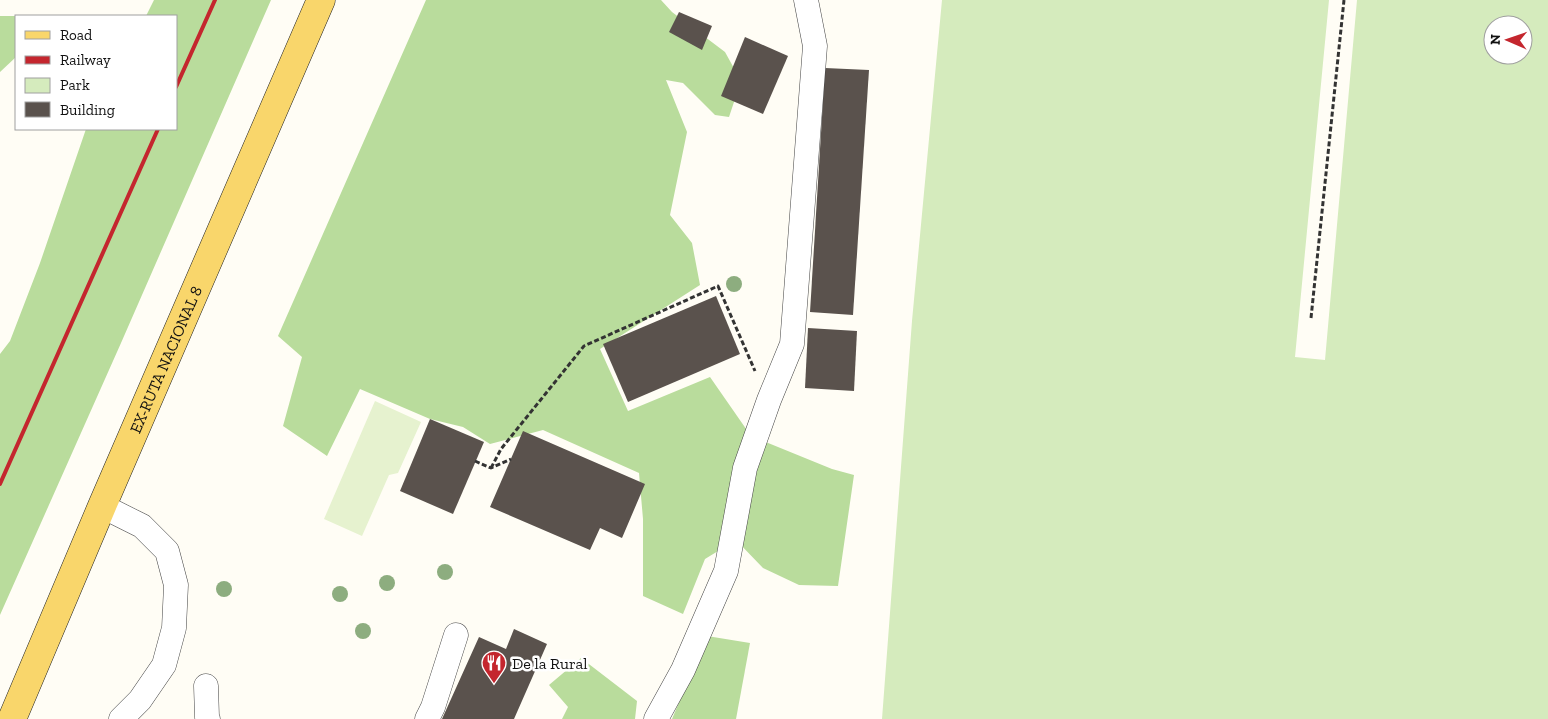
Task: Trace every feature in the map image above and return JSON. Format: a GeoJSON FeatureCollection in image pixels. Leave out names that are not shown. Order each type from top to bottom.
{"type":"FeatureCollection","features":[{"type":"Feature","properties":{"kind":"main road","name":"EX-RUTA NACIONAL 8"},"geometry":{"type":"LineString","coordinates":[[12,719],[321,0]]}},
{"type":"Feature","properties":{"kind":"lane"},"geometry":{"type":"LineString","coordinates":[[656,719],[683,670],[726,571],[744,468],[768,400],[792,344],[815,46],[806,0]]}},
{"type":"Feature","properties":{"kind":"lane"},"geometry":{"type":"LineString","coordinates":[[102,506],[142,526],[167,551],[176,585],[174,628],[164,665],[140,700],[121,719]]}},
{"type":"Feature","properties":{"kind":"lane"},"geometry":{"type":"LineString","coordinates":[[427,719],[433,707],[456,635]]}},
{"type":"Feature","properties":{"kind":"lane"},"geometry":{"type":"LineString","coordinates":[[206,686],[206,717],[208,719]]}},
{"type":"Feature","properties":{"kind":"path"},"geometry":{"type":"LineString","coordinates":[[1312,318],[1344,0]]}},
{"type":"Feature","properties":{"kind":"path"},"geometry":{"type":"LineString","coordinates":[[491,468],[501,449],[584,346],[718,286],[768,400]]}},
{"type":"Feature","properties":{"kind":"path"},"geometry":{"type":"LineString","coordinates":[[475,461],[491,468],[511,459]]}},
{"type":"Feature","properties":{"kind":"green space"},"geometry":{"type":"Polygon","coordinates":[[[154,0],[271,0],[0,615],[0,354],[10,341],[40,263],[86,130],[178,130],[178,15],[146,15],[154,0]]]}},
{"type":"Feature","properties":{"kind":"green space"},"geometry":{"type":"Polygon","coordinates":[[[426,0],[661,0],[672,12],[725,52],[741,81],[729,117],[715,115],[683,83],[666,80],[687,132],[670,215],[692,243],[700,285],[600,349],[628,411],[710,377],[751,436],[832,469],[854,475],[838,586],[799,585],[763,568],[736,540],[705,559],[683,614],[643,596],[643,519],[639,473],[543,430],[490,444],[463,427],[430,419],[360,389],[327,456],[283,426],[302,357],[278,336],[426,0]]]}},
{"type":"Feature","properties":{"kind":"green space"},"geometry":{"type":"Polygon","coordinates":[[[942,0],[1329,0],[1295,357],[1325,360],[1357,0],[1548,0],[1548,719],[882,719],[912,321],[942,0]]]}},
{"type":"Feature","properties":{"kind":"green space"},"geometry":{"type":"Polygon","coordinates":[[[0,16],[15,16],[15,58],[0,72],[0,16]]]}},
{"type":"Feature","properties":{"kind":"green space"},"geometry":{"type":"Polygon","coordinates":[[[375,401],[421,422],[398,473],[389,475],[362,536],[324,519],[375,401]]]}},
{"type":"Feature","properties":{"kind":"green space"},"geometry":{"type":"Polygon","coordinates":[[[707,636],[750,643],[736,719],[672,719],[707,636]]]}},
{"type":"Feature","properties":{"kind":"green space"},"geometry":{"type":"Polygon","coordinates":[[[581,658],[637,701],[635,719],[562,719],[568,707],[549,685],[581,658]]]}},
{"type":"Feature","properties":{"kind":"building"},"geometry":{"type":"Polygon","coordinates":[[[679,12],[712,26],[702,50],[669,32],[679,12]]]}},
{"type":"Feature","properties":{"kind":"building"},"geometry":{"type":"Polygon","coordinates":[[[745,37],[788,56],[763,114],[721,96],[745,37]]]}},
{"type":"Feature","properties":{"kind":"building"},"geometry":{"type":"Polygon","coordinates":[[[825,68],[869,70],[853,315],[810,312],[825,68]]]}},
{"type":"Feature","properties":{"kind":"building"},"geometry":{"type":"Polygon","coordinates":[[[716,296],[740,354],[628,402],[603,344],[716,296]]]}},
{"type":"Feature","properties":{"kind":"building"},"geometry":{"type":"Polygon","coordinates":[[[808,328],[857,331],[854,391],[805,388],[808,328]]]}},
{"type":"Feature","properties":{"kind":"building"},"geometry":{"type":"Polygon","coordinates":[[[430,419],[484,442],[453,514],[400,491],[430,419]]]}},
{"type":"Feature","properties":{"kind":"building"},"geometry":{"type":"Polygon","coordinates":[[[523,431],[645,484],[622,538],[600,528],[590,550],[490,507],[523,431]]]}},
{"type":"Feature","properties":{"kind":"building","name":"De la Rural"},"geometry":{"type":"Polygon","coordinates":[[[514,629],[547,644],[514,719],[442,719],[479,637],[506,649],[514,629]]]}},
{"type":"Feature","properties":{"kind":"railway"},"geometry":{"type":"LineString","coordinates":[[178,83],[215,0]]}},
{"type":"Feature","properties":{"kind":"railway"},"geometry":{"type":"LineString","coordinates":[[0,484],[158,130]]}},
{"type":"Feature","properties":{"kind":"place","name":"De la Rural"},"geometry":{"type":"Point","coordinates":[494,684]}}]}
